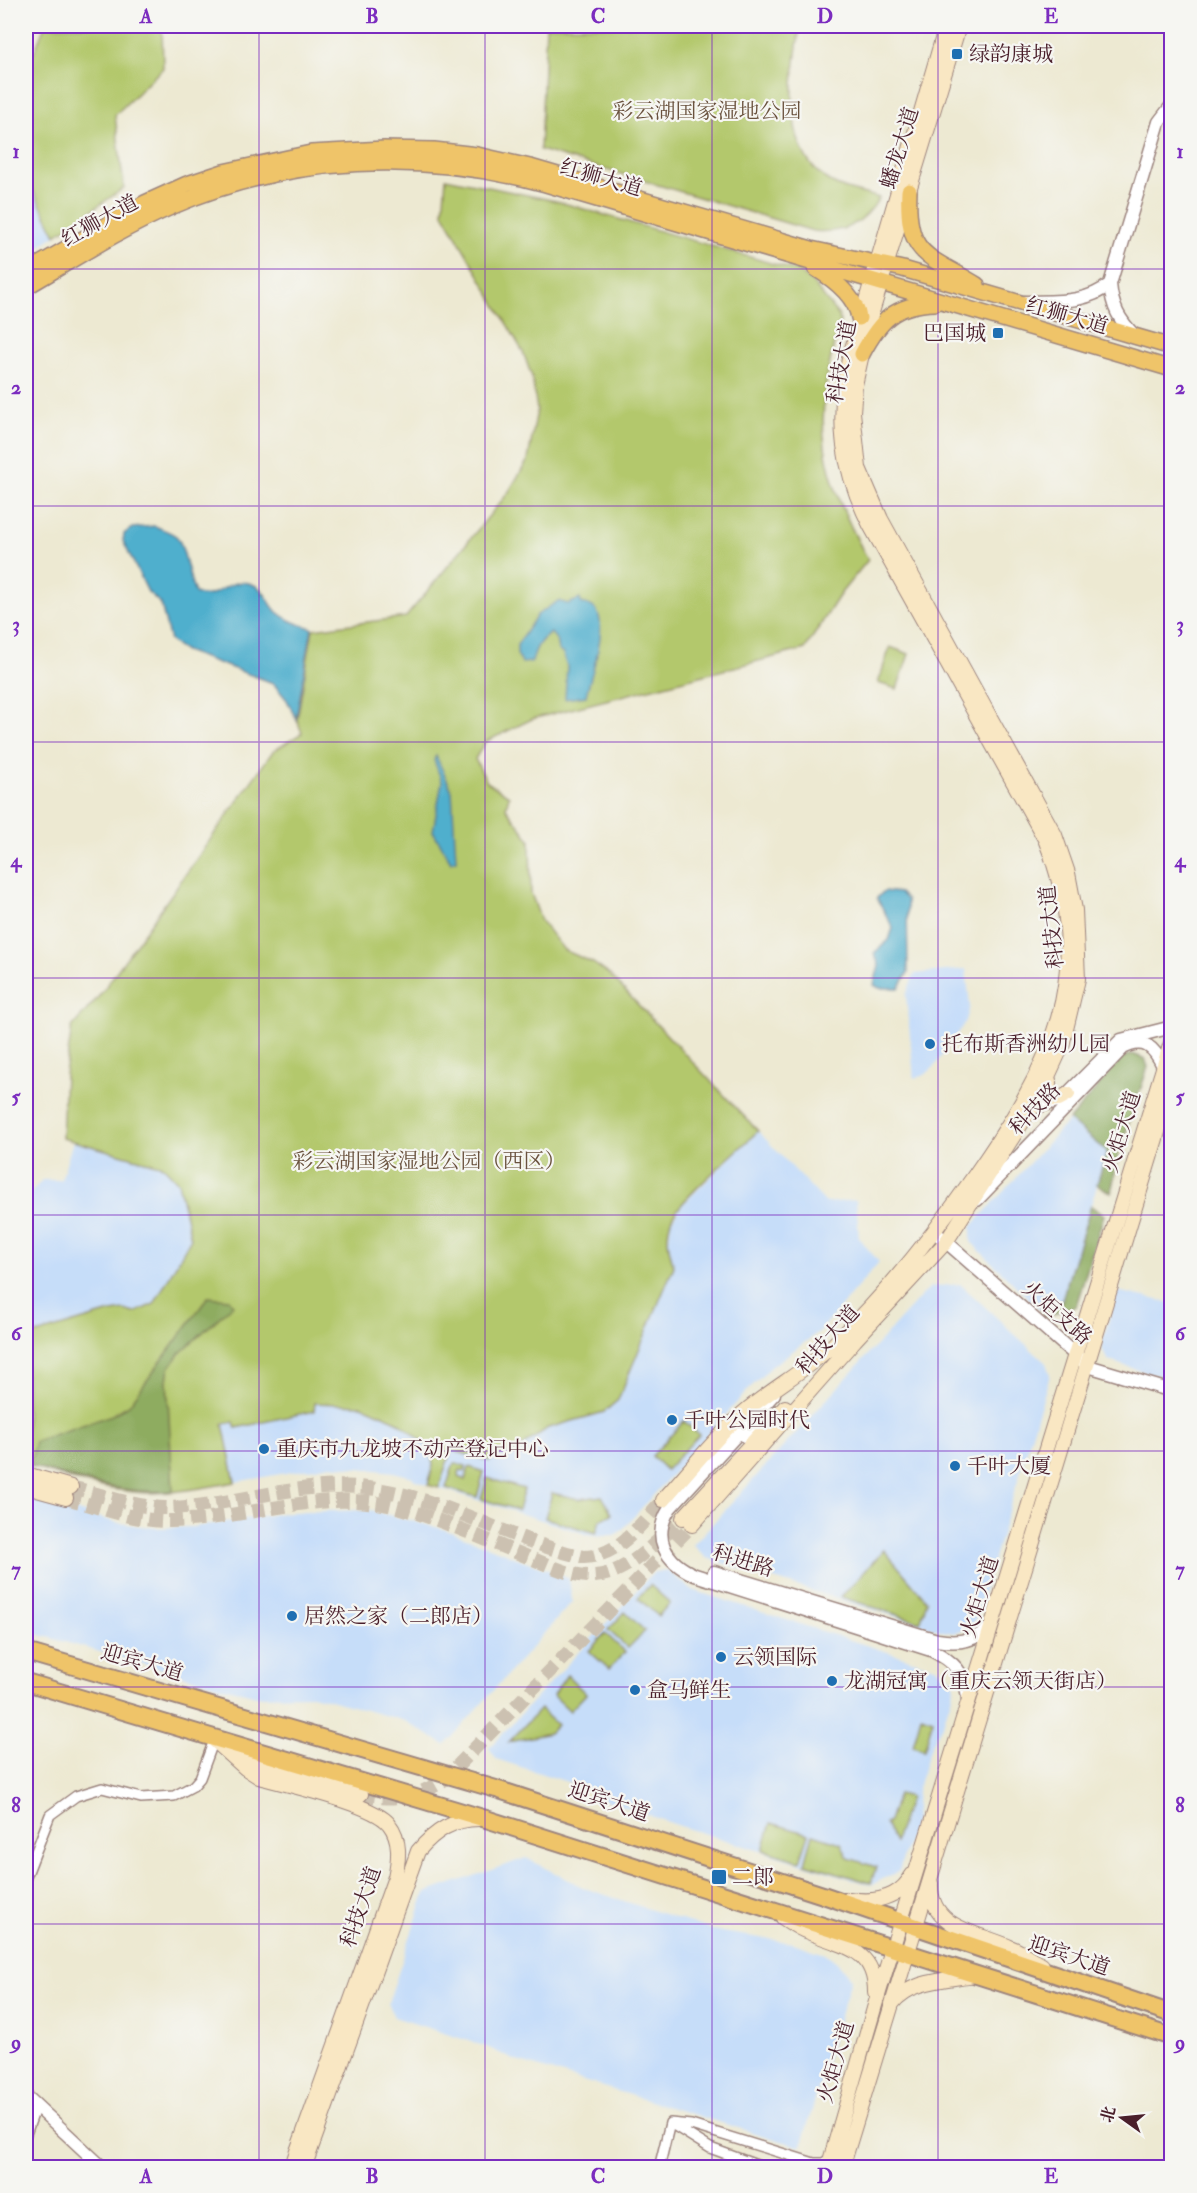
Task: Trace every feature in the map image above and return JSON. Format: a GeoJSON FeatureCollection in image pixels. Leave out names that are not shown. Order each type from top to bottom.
{"type":"FeatureCollection","features":[{"type":"Feature","properties":{"kind":"highway","name":"迎宾大道"},"geometry":{"type":"LineString","coordinates":[[26,1652],[496,1789],[823,1895],[1172,2014]]}},
{"type":"Feature","properties":{"kind":"highway"},"geometry":{"type":"LineString","coordinates":[[26,1659],[74,1672],[101,1674]]}},
{"type":"Feature","properties":{"kind":"highway"},"geometry":{"type":"LineString","coordinates":[[26,1682],[214,1740],[486,1819],[1172,2037]]}},
{"type":"Feature","properties":{"kind":"highway"},"geometry":{"type":"LineString","coordinates":[[794,1918],[817,1918],[826,1914],[829,1907],[823,1895]]}},
{"type":"Feature","properties":{"kind":"highway"},"geometry":{"type":"LineString","coordinates":[[976,1974],[976,1965],[984,1961],[1062,1977]]}},
{"type":"Feature","properties":{"kind":"main road","name":"蟠龙大道"},"geometry":{"type":"LineString","coordinates":[[875,281],[946,26]]}},
{"type":"Feature","properties":{"kind":"main road","name":"蟠龙大道"},"geometry":{"type":"LineString","coordinates":[[880,265],[909,191],[959,26]]}},
{"type":"Feature","properties":{"kind":"main road","name":"红狮大道"},"geometry":{"type":"LineString","coordinates":[[26,272],[145,203],[188,184],[287,156],[396,149],[454,152],[511,162],[811,249],[993,295],[1172,347]]}},
{"type":"Feature","properties":{"kind":"main road","name":"红狮大道"},"geometry":{"type":"LineString","coordinates":[[26,287],[151,216],[191,198],[262,176],[361,163],[431,163],[492,171],[546,183],[1172,369]]}},
{"type":"Feature","properties":{"kind":"main road"},"geometry":{"type":"LineString","coordinates":[[909,191],[909,230],[919,248],[993,295]]}},
{"type":"Feature","properties":{"kind":"main road"},"geometry":{"type":"LineString","coordinates":[[734,238],[822,272],[855,303],[859,318]]}},
{"type":"Feature","properties":{"kind":"main road","name":"科技大道"},"geometry":{"type":"LineString","coordinates":[[663,1500],[737,1419],[833,1345],[935,1232],[1014,1118],[1046,1059],[1059,1020],[1068,955],[1064,903],[1052,856],[1037,821],[856,497],[844,451],[841,411],[844,383],[859,318],[875,281]]}},
{"type":"Feature","properties":{"kind":"main road","name":"科技大道"},"geometry":{"type":"LineString","coordinates":[[789,1403],[687,1522],[946,1242],[1033,1108],[1051,1072],[1069,1024],[1078,978],[1077,932],[1068,873],[1046,816],[867,493],[859,468],[853,412],[875,281]]}},
{"type":"Feature","properties":{"kind":"main road"},"geometry":{"type":"LineString","coordinates":[[861,354],[878,327],[902,308],[921,304],[949,303]]}},
{"type":"Feature","properties":{"kind":"main road","name":"火炬大道"},"geometry":{"type":"LineString","coordinates":[[842,2168],[888,2011],[899,1951],[922,1854],[1172,1039]]}},
{"type":"Feature","properties":{"kind":"main road"},"geometry":{"type":"LineString","coordinates":[[1051,1072],[1048,1085],[1050,1095],[1056,1100],[1068,1094]]}},
{"type":"Feature","properties":{"kind":"main road","name":"火炬大道"},"geometry":{"type":"LineString","coordinates":[[907,1925],[933,1865],[1088,1366],[1172,1086]]}},
{"type":"Feature","properties":{"kind":"main road"},"geometry":{"type":"LineString","coordinates":[[789,1403],[855,1340]]}},
{"type":"Feature","properties":{"kind":"main road"},"geometry":{"type":"LineString","coordinates":[[26,1474],[69,1493],[26,1487]]}},
{"type":"Feature","properties":{"kind":"main road","name":"科技大道"},"geometry":{"type":"LineString","coordinates":[[214,1740],[259,1777],[373,1811],[390,1824],[398,1843],[395,1877],[291,2168]]}},
{"type":"Feature","properties":{"kind":"main road","name":"科技大道"},"geometry":{"type":"LineString","coordinates":[[231,1756],[361,1794]]}},
{"type":"Feature","properties":{"kind":"main road","name":"科技大道"},"geometry":{"type":"LineString","coordinates":[[304,2168],[418,1851],[430,1837],[450,1824],[467,1819],[486,1819]]}},
{"type":"Feature","properties":{"kind":"main road"},"geometry":{"type":"LineString","coordinates":[[823,1895],[863,1902],[889,1897],[903,1889],[922,1854]]}},
{"type":"Feature","properties":{"kind":"main road"},"geometry":{"type":"LineString","coordinates":[[933,1865],[932,1897],[938,1911],[949,1922],[1010,1946],[1062,1977]]}},
{"type":"Feature","properties":{"kind":"main road"},"geometry":{"type":"LineString","coordinates":[[771,1911],[807,1932],[858,1952],[868,1964],[874,1977],[874,2005]]}},
{"type":"Feature","properties":{"kind":"main road","name":"火炬大道"},"geometry":{"type":"LineString","coordinates":[[830,2163],[874,2005],[899,1951]]}},
{"type":"Feature","properties":{"kind":"main road"},"geometry":{"type":"LineString","coordinates":[[888,2011],[898,1997],[915,1987],[976,1974]]}},
{"type":"Feature","properties":{"kind":"street"},"geometry":{"type":"LineString","coordinates":[[1136,337],[1121,322],[1114,309],[1110,284],[1159,122],[1172,105]]}},
{"type":"Feature","properties":{"kind":"street"},"geometry":{"type":"LineString","coordinates":[[1018,302],[1075,300],[1100,292],[1110,284]]}},
{"type":"Feature","properties":{"kind":"street","name":"科技路"},"geometry":{"type":"LineString","coordinates":[[1014,1118],[1033,1108],[1056,1104],[1121,1040],[1172,1027]]}},
{"type":"Feature","properties":{"kind":"street","name":"科技路"},"geometry":{"type":"LineString","coordinates":[[966,1212],[1123,1048],[1132,1044],[1147,1044],[1153,1047],[1163,1066]]}},
{"type":"Feature","properties":{"kind":"street","name":"火炬支路"},"geometry":{"type":"LineString","coordinates":[[935,1232],[1088,1366],[1172,1391]]}},
{"type":"Feature","properties":{"kind":"street"},"geometry":{"type":"LineString","coordinates":[[780,1387],[670,1508],[661,1528],[662,1544],[666,1552],[675,1564],[695,1575],[951,1656],[958,1653],[957,1647],[943,1641]]}},
{"type":"Feature","properties":{"kind":"street","name":"科进路"},"geometry":{"type":"LineString","coordinates":[[789,1403],[748,1433],[675,1512],[668,1529],[672,1549],[682,1559],[697,1567],[943,1641],[957,1642],[976,1637],[993,1623]]}},
{"type":"Feature","properties":{"kind":"street"},"geometry":{"type":"LineString","coordinates":[[931,1650],[950,1661],[962,1673],[967,1689],[968,1705]]}},
{"type":"Feature","properties":{"kind":"street"},"geometry":{"type":"LineString","coordinates":[[26,1877],[50,1815],[76,1796],[102,1788],[141,1798],[174,1796],[193,1786],[200,1778],[214,1740]]}},
{"type":"Feature","properties":{"kind":"street"},"geometry":{"type":"LineString","coordinates":[[26,2096],[103,2168]]}},
{"type":"Feature","properties":{"kind":"street"},"geometry":{"type":"LineString","coordinates":[[26,2133],[36,2106]]}},
{"type":"Feature","properties":{"kind":"street"},"geometry":{"type":"LineString","coordinates":[[670,2123],[691,2125],[814,2163],[830,2163]]}},
{"type":"Feature","properties":{"kind":"street"},"geometry":{"type":"LineString","coordinates":[[659,2168],[670,2123]]}},
{"type":"Feature","properties":{"kind":"street"},"geometry":{"type":"LineString","coordinates":[[670,2123],[710,2148],[765,2168]]}},
{"type":"Feature","properties":{"kind":"shaded area"},"geometry":{"type":"Polygon","coordinates":[[[26,177],[56,235],[26,256],[26,177]]]}},
{"type":"Feature","properties":{"kind":"shaded area","name":"托布斯香洲幼儿园"},"geometry":{"type":"Polygon","coordinates":[[[966,969],[970,1006],[966,1021],[934,1067],[925,1075],[914,1078],[906,995],[914,974],[966,969]]]}},
{"type":"Feature","properties":{"kind":"shaded area"},"geometry":{"type":"Polygon","coordinates":[[[1069,1120],[1107,1152],[1061,1303],[1040,1310],[971,1242],[971,1227],[1069,1120]]]}},
{"type":"Feature","properties":{"kind":"shaded area"},"geometry":{"type":"Polygon","coordinates":[[[758,1131],[826,1203],[856,1200],[859,1238],[879,1262],[820,1331],[771,1367],[621,1531],[614,1535],[592,1536],[439,1488],[450,1450],[492,1456],[514,1452],[548,1428],[597,1415],[618,1400],[674,1266],[668,1248],[671,1221],[682,1205],[758,1131]]]}},
{"type":"Feature","properties":{"kind":"shaded area"},"geometry":{"type":"Polygon","coordinates":[[[73,1141],[162,1166],[171,1173],[178,1182],[191,1238],[154,1304],[134,1313],[124,1310],[107,1313],[26,1337],[26,1199],[42,1180],[61,1180],[73,1141]]]}},
{"type":"Feature","properties":{"kind":"shaded area"},"geometry":{"type":"Polygon","coordinates":[[[960,1284],[1046,1363],[1050,1375],[975,1620],[970,1627],[953,1633],[942,1631],[706,1558],[693,1545],[930,1287],[960,1284]]]}},
{"type":"Feature","properties":{"kind":"shaded area"},"geometry":{"type":"Polygon","coordinates":[[[1117,1291],[1171,1303],[1171,1380],[1109,1361],[1101,1347],[1117,1291]]]}},
{"type":"Feature","properties":{"kind":"shaded area"},"geometry":{"type":"Polygon","coordinates":[[[315,1403],[361,1405],[397,1421],[431,1448],[433,1466],[428,1485],[413,1477],[394,1472],[331,1465],[235,1482],[223,1424],[235,1422],[236,1427],[315,1403]]]}},
{"type":"Feature","properties":{"kind":"shaded area","name":"居然之家（二郎店）"},"geometry":{"type":"Polygon","coordinates":[[[26,1496],[118,1523],[155,1528],[193,1527],[290,1512],[369,1510],[443,1529],[569,1578],[572,1602],[445,1745],[405,1721],[312,1695],[256,1696],[26,1631],[26,1496]]]}},
{"type":"Feature","properties":{"kind":"shaded area"},"geometry":{"type":"Polygon","coordinates":[[[668,1571],[692,1590],[935,1667],[952,1678],[954,1689],[944,1721],[931,1746],[917,1791],[915,1820],[899,1871],[871,1885],[683,1827],[595,1797],[583,1787],[496,1759],[489,1748],[654,1572],[668,1571]]]}},
{"type":"Feature","properties":{"kind":"shaded area"},"geometry":{"type":"Polygon","coordinates":[[[526,1858],[584,1888],[715,1931],[793,1943],[828,1955],[838,1963],[851,1979],[801,2147],[514,2060],[487,2047],[394,2017],[388,2003],[425,1893],[526,1858]]]}},
{"type":"Feature","properties":{"kind":"green space"},"geometry":{"type":"Polygon","coordinates":[[[45,26],[162,26],[163,68],[115,115],[124,188],[56,235],[26,177],[26,71],[45,26]]]}},
{"type":"Feature","properties":{"kind":"green space","name":"彩云湖国家湿地公园"},"geometry":{"type":"Polygon","coordinates":[[[546,26],[807,26],[799,33],[793,95],[798,137],[805,155],[817,171],[834,184],[879,198],[867,215],[852,225],[834,231],[813,231],[540,150],[546,26]]]}},
{"type":"Feature","properties":{"kind":"green space"},"geometry":{"type":"Polygon","coordinates":[[[876,26],[930,26],[926,39],[876,26]]]}},
{"type":"Feature","properties":{"kind":"green space","name":"彩云湖国家湿地公园（西区）"},"geometry":{"type":"Polygon","coordinates":[[[446,178],[556,201],[798,271],[811,281],[839,316],[840,322],[825,389],[823,418],[825,445],[839,499],[868,560],[841,593],[805,649],[532,719],[485,742],[475,759],[487,782],[509,796],[506,808],[530,840],[531,893],[541,921],[564,950],[593,963],[610,975],[758,1131],[697,1188],[671,1220],[668,1238],[674,1266],[618,1400],[604,1412],[548,1428],[514,1452],[492,1456],[490,1461],[451,1450],[439,1488],[428,1485],[433,1466],[431,1448],[397,1421],[361,1405],[315,1403],[314,1411],[236,1428],[234,1422],[223,1424],[235,1482],[181,1491],[148,1493],[117,1490],[71,1479],[26,1465],[26,1337],[107,1313],[124,1310],[134,1313],[154,1304],[191,1238],[178,1182],[163,1166],[62,1138],[65,1074],[72,1027],[100,995],[273,751],[302,733],[297,720],[313,629],[406,617],[508,493],[528,460],[537,410],[532,377],[523,352],[443,213],[446,178]]]}},
{"type":"Feature","properties":{"kind":"green space"},"geometry":{"type":"Polygon","coordinates":[[[890,647],[909,654],[897,689],[878,683],[890,647]]]}},
{"type":"Feature","properties":{"kind":"green space"},"geometry":{"type":"Polygon","coordinates":[[[1133,1054],[1145,1059],[1148,1067],[1119,1152],[1111,1193],[1097,1184],[1107,1152],[1069,1120],[1123,1057],[1133,1054]]]}},
{"type":"Feature","properties":{"kind":"green space"},"geometry":{"type":"Polygon","coordinates":[[[1091,1206],[1104,1215],[1076,1306],[1045,1317],[1040,1310],[1061,1303],[1091,1206]]]}},
{"type":"Feature","properties":{"kind":"green space"},"geometry":{"type":"Polygon","coordinates":[[[208,1297],[229,1299],[233,1305],[179,1354],[169,1368],[167,1380],[173,1491],[154,1492],[118,1488],[82,1481],[30,1466],[35,1441],[112,1415],[129,1405],[208,1297]]]}},
{"type":"Feature","properties":{"kind":"green space"},"geometry":{"type":"Polygon","coordinates":[[[684,1421],[699,1435],[666,1470],[652,1456],[684,1421]]]}},
{"type":"Feature","properties":{"kind":"green space"},"geometry":{"type":"Polygon","coordinates":[[[454,1463],[466,1466],[465,1471],[460,1470],[458,1477],[465,1480],[469,1467],[484,1472],[477,1497],[446,1488],[454,1463]]]}},
{"type":"Feature","properties":{"kind":"green space"},"geometry":{"type":"Polygon","coordinates":[[[487,1478],[524,1489],[518,1510],[481,1499],[487,1478]]]}},
{"type":"Feature","properties":{"kind":"green space"},"geometry":{"type":"Polygon","coordinates":[[[552,1493],[579,1499],[602,1496],[612,1514],[600,1520],[596,1533],[545,1518],[552,1493]]]}},
{"type":"Feature","properties":{"kind":"green space"},"geometry":{"type":"Polygon","coordinates":[[[884,1550],[927,1601],[920,1622],[841,1597],[884,1550]]]}},
{"type":"Feature","properties":{"kind":"green space"},"geometry":{"type":"Polygon","coordinates":[[[650,1585],[670,1603],[658,1616],[638,1598],[650,1585]]]}},
{"type":"Feature","properties":{"kind":"green space"},"geometry":{"type":"Polygon","coordinates":[[[625,1612],[645,1631],[628,1648],[608,1630],[625,1612]]]}},
{"type":"Feature","properties":{"kind":"green space"},"geometry":{"type":"Polygon","coordinates":[[[605,1633],[625,1652],[609,1669],[589,1651],[605,1633]]]}},
{"type":"Feature","properties":{"kind":"green space"},"geometry":{"type":"Polygon","coordinates":[[[567,1675],[586,1694],[570,1711],[553,1695],[567,1675]]]}},
{"type":"Feature","properties":{"kind":"green space"},"geometry":{"type":"Polygon","coordinates":[[[540,1709],[557,1725],[549,1733],[509,1742],[540,1709]]]}},
{"type":"Feature","properties":{"kind":"green space"},"geometry":{"type":"Polygon","coordinates":[[[921,1716],[933,1720],[924,1750],[913,1746],[921,1716]]]}},
{"type":"Feature","properties":{"kind":"green space"},"geometry":{"type":"Polygon","coordinates":[[[898,1794],[910,1797],[895,1842],[885,1824],[889,1822],[898,1794]]]}},
{"type":"Feature","properties":{"kind":"green space"},"geometry":{"type":"Polygon","coordinates":[[[771,1823],[809,1834],[800,1861],[763,1850],[771,1823]]]}},
{"type":"Feature","properties":{"kind":"green space"},"geometry":{"type":"Polygon","coordinates":[[[813,1834],[841,1843],[848,1858],[876,1867],[871,1883],[805,1863],[813,1834]]]}},
{"type":"Feature","properties":{"kind":"water"},"geometry":{"type":"Polygon","coordinates":[[[155,526],[177,537],[180,541],[195,593],[209,595],[233,584],[248,583],[259,588],[281,615],[293,622],[312,628],[296,719],[287,700],[273,683],[185,651],[170,641],[161,604],[148,592],[123,541],[124,534],[132,528],[155,526]]]}},
{"type":"Feature","properties":{"kind":"water"},"geometry":{"type":"Polygon","coordinates":[[[580,599],[581,603],[590,605],[599,615],[600,637],[586,696],[565,699],[567,666],[563,654],[558,650],[556,639],[551,633],[538,645],[532,662],[522,663],[517,654],[517,645],[537,615],[558,601],[568,604],[580,599]]]}},
{"type":"Feature","properties":{"kind":"water"},"geometry":{"type":"Polygon","coordinates":[[[436,756],[452,791],[456,860],[451,862],[433,831],[442,782],[434,760],[436,756]]]}},
{"type":"Feature","properties":{"kind":"water"},"geometry":{"type":"Polygon","coordinates":[[[884,891],[900,893],[907,900],[908,973],[899,988],[879,988],[874,985],[879,965],[874,953],[889,940],[893,928],[877,898],[884,891]]]}},
{"type":"Feature","properties":{"kind":"tunnel"},"geometry":{"type":"LineString","coordinates":[[71,1487],[132,1503],[169,1508],[311,1488],[359,1487],[417,1498],[556,1550],[584,1557],[597,1555],[619,1545],[663,1500]]}},
{"type":"Feature","properties":{"kind":"tunnel"},"geometry":{"type":"LineString","coordinates":[[66,1498],[132,1517],[159,1521],[200,1519],[312,1503],[369,1502],[397,1507],[430,1517],[560,1570],[585,1576],[606,1574],[630,1563],[683,1518]]}},
{"type":"Feature","properties":{"kind":"tunnel"},"geometry":{"type":"LineString","coordinates":[[361,1794],[384,1797],[405,1796],[425,1790],[445,1779],[692,1525]]}},
{"type":"Feature","properties":{"kind":"place","name":"绿韵康城"},"geometry":{"type":"Point","coordinates":[957,54]}},
{"type":"Feature","properties":{"kind":"place","name":"巴国城"},"geometry":{"type":"Point","coordinates":[998,333]}},
{"type":"Feature","properties":{"kind":"place","name":"托布斯香洲幼儿园"},"geometry":{"type":"Point","coordinates":[930,1044]}},
{"type":"Feature","properties":{"kind":"place","name":"千叶公园时代"},"geometry":{"type":"Point","coordinates":[672,1420]}},
{"type":"Feature","properties":{"kind":"place","name":"重庆市九龙坡不动产登记中心"},"geometry":{"type":"Point","coordinates":[264,1449]}},
{"type":"Feature","properties":{"kind":"place","name":"千叶大厦"},"geometry":{"type":"Point","coordinates":[955,1466]}},
{"type":"Feature","properties":{"kind":"place","name":"居然之家（二郎店）"},"geometry":{"type":"Point","coordinates":[292,1616]}},
{"type":"Feature","properties":{"kind":"place","name":"云领国际"},"geometry":{"type":"Point","coordinates":[721,1657]}},
{"type":"Feature","properties":{"kind":"place","name":"龙湖冠寓（重庆云领天街店）"},"geometry":{"type":"Point","coordinates":[832,1681]}},
{"type":"Feature","properties":{"kind":"place","name":"盒马鲜生"},"geometry":{"type":"Point","coordinates":[635,1690]}},
{"type":"Feature","properties":{"kind":"place","name":"二郎"},"geometry":{"type":"Point","coordinates":[719,1877]}}]}
